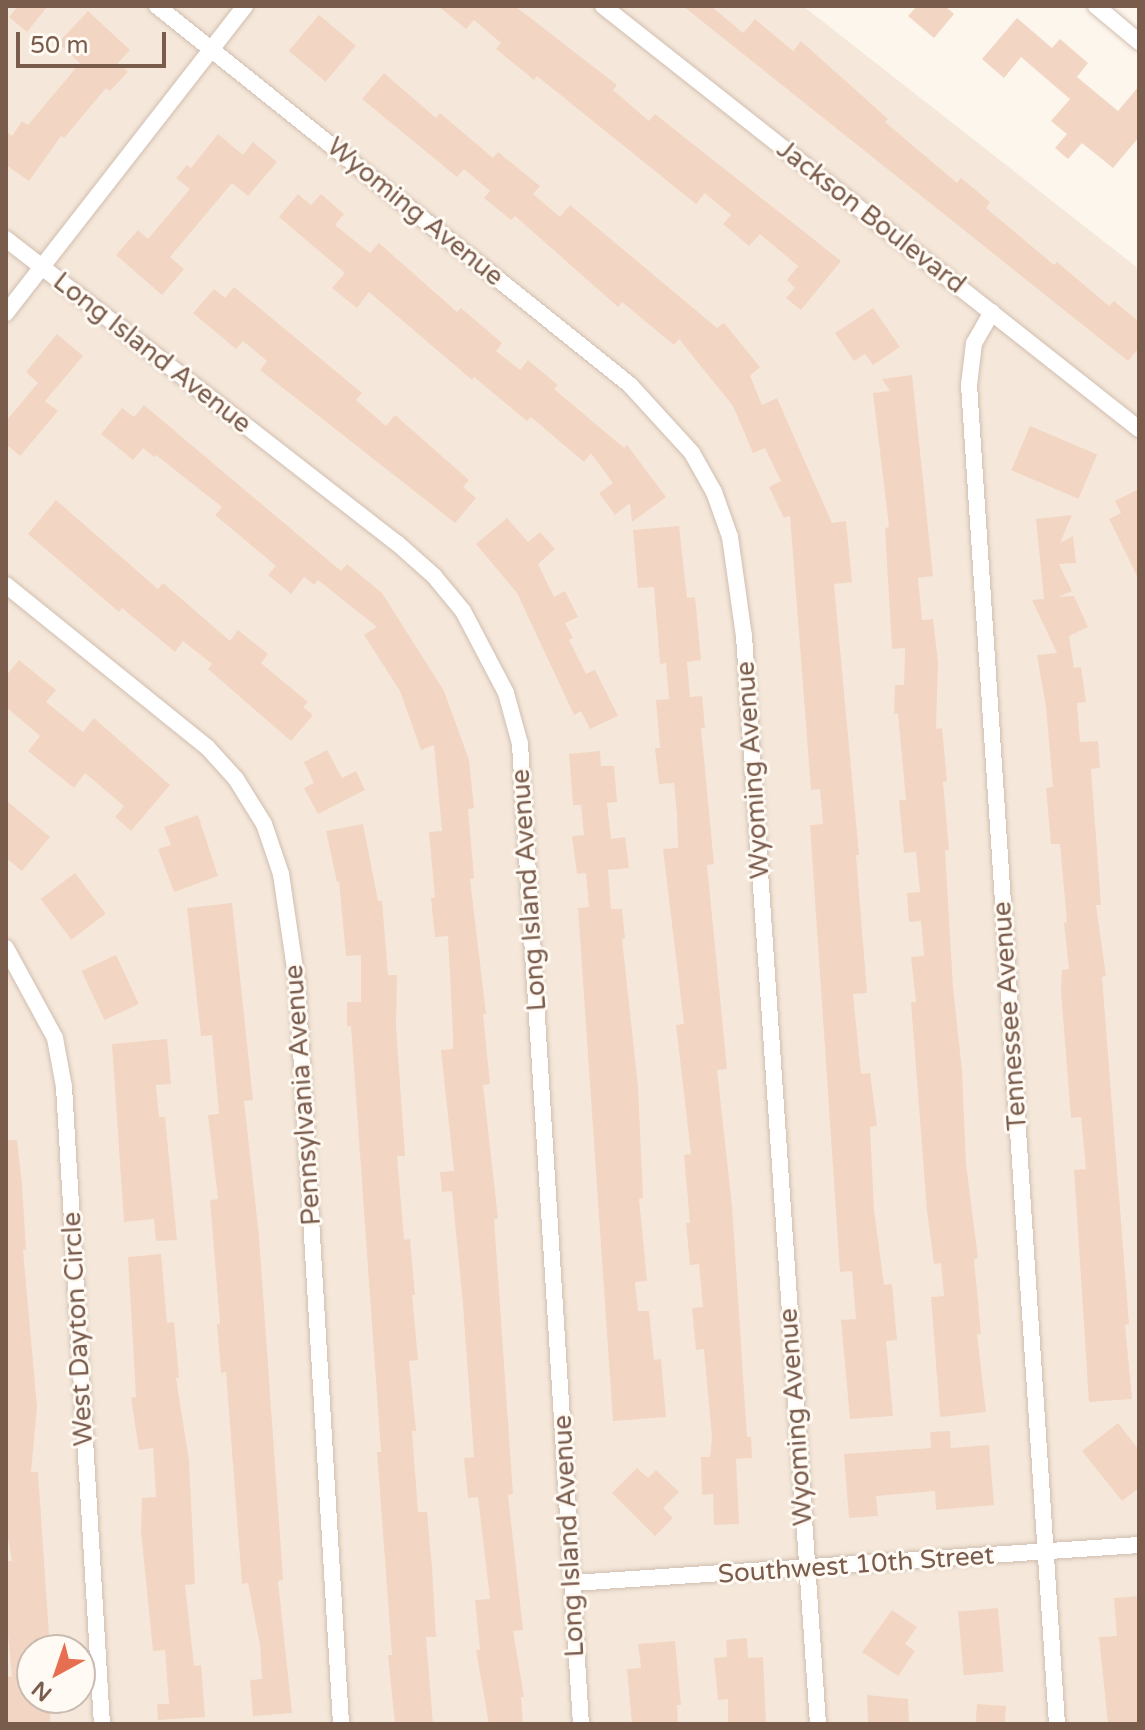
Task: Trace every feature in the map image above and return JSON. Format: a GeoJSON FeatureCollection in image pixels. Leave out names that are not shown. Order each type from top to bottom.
{"type":"FeatureCollection","features":[{"type":"Feature","properties":{"kind":"street","name":"Wyoming Avenue"},"geometry":{"type":"LineString","coordinates":[[157,6],[630,385],[692,453],[714,492],[730,537],[744,636],[818,1724]]}},
{"type":"Feature","properties":{"kind":"street"},"geometry":{"type":"LineString","coordinates":[[6,313],[245,6]]}},
{"type":"Feature","properties":{"kind":"street","name":"Jackson Boulevard"},"geometry":{"type":"LineString","coordinates":[[603,6],[1139,429]]}},
{"type":"Feature","properties":{"kind":"street"},"geometry":{"type":"LineString","coordinates":[[1096,6],[1139,42]]}},
{"type":"Feature","properties":{"kind":"street","name":"Long Island Avenue"},"geometry":{"type":"LineString","coordinates":[[6,239],[397,543],[434,576],[463,611],[506,693],[520,744],[581,1724]]}},
{"type":"Feature","properties":{"kind":"street","name":"Tennessee Avenue"},"geometry":{"type":"LineString","coordinates":[[992,312],[974,343],[969,385],[1057,1724]]}},
{"type":"Feature","properties":{"kind":"street","name":"Pennsylvania Avenue"},"geometry":{"type":"LineString","coordinates":[[6,585],[207,747],[236,779],[264,824],[281,874],[297,983],[341,1724]]}},
{"type":"Feature","properties":{"kind":"street","name":"West Dayton Circle"},"geometry":{"type":"LineString","coordinates":[[6,948],[55,1038],[64,1087],[102,1724]]}},
{"type":"Feature","properties":{"kind":"street","name":"Southwest 10th Street"},"geometry":{"type":"LineString","coordinates":[[573,1583],[1139,1545]]}},
{"type":"Feature","properties":{"kind":"shaded area"},"geometry":{"type":"Polygon","coordinates":[[[6,6],[803,6],[1139,269],[1139,1724],[6,1724],[6,6]]]}},
{"type":"Feature","properties":{"kind":"building"},"geometry":{"type":"Polygon","coordinates":[[[18,6],[48,6],[27,32],[9,17],[18,6]]]}},
{"type":"Feature","properties":{"kind":"building"},"geometry":{"type":"Polygon","coordinates":[[[438,6],[515,6],[617,85],[613,90],[649,121],[655,114],[841,261],[801,310],[786,298],[795,288],[787,280],[798,266],[760,234],[749,246],[723,224],[731,215],[705,193],[696,204],[537,76],[534,80],[496,49],[501,43],[474,20],[466,29],[438,6]]]}},
{"type":"Feature","properties":{"kind":"building"},"geometry":{"type":"Polygon","coordinates":[[[683,6],[711,6],[743,33],[755,19],[793,51],[801,41],[888,119],[885,122],[957,183],[961,178],[990,202],[986,208],[1054,265],[1057,262],[1109,306],[1114,301],[1139,322],[1139,348],[1128,361],[683,6]]]}},
{"type":"Feature","properties":{"kind":"building"},"geometry":{"type":"Polygon","coordinates":[[[917,6],[945,6],[954,14],[934,38],[908,16],[917,6]]]}},
{"type":"Feature","properties":{"kind":"building"},"geometry":{"type":"Polygon","coordinates":[[[88,11],[130,50],[118,63],[128,72],[110,91],[106,88],[64,138],[61,136],[29,181],[6,165],[6,131],[12,136],[22,121],[28,125],[80,63],[58,43],[88,11]]]}},
{"type":"Feature","properties":{"kind":"building"},"geometry":{"type":"Polygon","coordinates":[[[319,15],[356,46],[326,82],[289,51],[319,15]]]}},
{"type":"Feature","properties":{"kind":"building"},"geometry":{"type":"Polygon","coordinates":[[[1017,18],[1052,48],[1060,39],[1088,63],[1077,77],[1118,111],[1139,86],[1139,137],[1113,168],[1082,143],[1068,159],[1055,148],[1067,134],[1051,121],[1070,99],[1021,57],[1004,78],[982,59],[1017,18]]]}},
{"type":"Feature","properties":{"kind":"building"},"geometry":{"type":"Polygon","coordinates":[[[384,73],[436,118],[440,113],[493,158],[498,152],[540,186],[533,194],[560,217],[570,205],[717,328],[724,323],[760,367],[750,376],[762,405],[777,398],[832,523],[846,521],[852,582],[834,584],[859,855],[856,855],[867,993],[853,994],[861,1074],[870,1073],[877,1126],[870,1127],[874,1210],[884,1285],[892,1284],[897,1340],[886,1341],[893,1416],[850,1419],[841,1320],[856,1319],[852,1271],[840,1272],[810,825],[823,824],[820,789],[811,790],[790,516],[784,518],[769,487],[781,481],[765,448],[753,453],[733,406],[679,339],[674,345],[622,302],[618,307],[515,216],[511,220],[484,198],[490,191],[464,169],[457,177],[362,99],[384,73]]]}},
{"type":"Feature","properties":{"kind":"building"},"geometry":{"type":"Polygon","coordinates":[[[218,134],[243,155],[253,142],[277,162],[248,196],[232,183],[170,257],[184,269],[162,295],[116,255],[138,230],[148,239],[190,189],[176,178],[187,165],[191,168],[218,134]]]}},
{"type":"Feature","properties":{"kind":"building"},"geometry":{"type":"Polygon","coordinates":[[[298,194],[311,205],[321,194],[344,214],[335,225],[370,253],[379,243],[457,312],[461,308],[502,343],[496,351],[520,370],[528,360],[558,385],[554,389],[624,448],[627,445],[666,497],[632,522],[630,503],[615,515],[599,493],[613,483],[591,453],[584,462],[531,417],[527,421],[474,377],[472,380],[369,292],[357,308],[332,288],[345,273],[279,217],[298,194]]]}},
{"type":"Feature","properties":{"kind":"building"},"geometry":{"type":"Polygon","coordinates":[[[234,287],[362,393],[356,400],[386,426],[395,415],[469,480],[463,487],[476,498],[455,523],[260,370],[267,361],[243,341],[236,349],[193,313],[214,289],[225,298],[234,287]]]}},
{"type":"Feature","properties":{"kind":"building"},"geometry":{"type":"Polygon","coordinates":[[[873,308],[900,347],[873,365],[865,354],[854,361],[835,333],[873,308]]]}},
{"type":"Feature","properties":{"kind":"building"},"geometry":{"type":"Polygon","coordinates":[[[57,334],[83,356],[45,401],[58,411],[20,456],[6,444],[6,421],[38,383],[26,372],[57,334]]]}},
{"type":"Feature","properties":{"kind":"building"},"geometry":{"type":"Polygon","coordinates":[[[912,375],[933,576],[918,578],[922,620],[933,619],[938,662],[936,729],[942,728],[947,781],[943,782],[949,850],[945,850],[953,987],[962,1071],[966,1164],[978,1258],[974,1259],[981,1334],[977,1334],[986,1412],[940,1417],[931,1297],[944,1296],[941,1263],[934,1264],[927,1211],[911,1002],[916,1002],[911,957],[924,956],[921,921],[909,922],[907,893],[920,892],[916,852],[904,853],[899,800],[906,800],[898,714],[894,714],[895,685],[904,685],[905,648],[892,649],[885,528],[889,527],[873,393],[890,391],[882,379],[912,375]]]}},
{"type":"Feature","properties":{"kind":"building"},"geometry":{"type":"Polygon","coordinates":[[[144,405],[341,571],[347,564],[382,593],[444,691],[469,760],[474,808],[468,809],[474,878],[470,879],[486,1014],[483,1014],[490,1084],[483,1085],[498,1219],[494,1219],[513,1494],[508,1495],[523,1630],[513,1631],[524,1697],[521,1697],[523,1724],[489,1724],[476,1650],[480,1650],[475,1600],[490,1599],[478,1497],[468,1498],[464,1458],[474,1457],[463,1305],[452,1191],[442,1192],[440,1172],[454,1171],[441,1050],[453,1049],[453,1035],[448,936],[435,937],[431,898],[435,898],[429,832],[442,831],[434,745],[421,750],[400,691],[364,635],[377,627],[318,580],[314,585],[304,577],[291,594],[268,575],[276,566],[215,515],[222,507],[156,455],[154,457],[143,448],[133,460],[101,434],[122,408],[134,417],[144,405]]]}},
{"type":"Feature","properties":{"kind":"building"},"geometry":{"type":"Polygon","coordinates":[[[1030,426],[1097,455],[1078,499],[1011,470],[1030,426]]]}},
{"type":"Feature","properties":{"kind":"building"},"geometry":{"type":"Polygon","coordinates":[[[1139,489],[1139,580],[1109,519],[1121,513],[1115,501],[1139,489]]]}},
{"type":"Feature","properties":{"kind":"building"},"geometry":{"type":"Polygon","coordinates":[[[56,500],[158,589],[163,583],[230,641],[238,630],[268,654],[261,663],[308,702],[303,707],[313,715],[291,741],[208,669],[212,664],[183,641],[175,652],[122,608],[119,612],[28,534],[56,500]]]}},
{"type":"Feature","properties":{"kind":"building"},"geometry":{"type":"Polygon","coordinates":[[[1072,515],[1060,543],[1073,536],[1076,563],[1059,564],[1072,591],[1058,597],[1074,596],[1088,627],[1069,636],[1074,668],[1081,667],[1086,702],[1077,703],[1080,742],[1098,741],[1100,768],[1091,769],[1101,905],[1096,905],[1106,976],[1102,977],[1132,1399],[1089,1402],[1074,1170],[1086,1169],[1081,1117],[1071,1118],[1061,991],[1062,970],[1069,969],[1064,923],[1067,922],[1060,844],[1051,844],[1046,788],[1053,787],[1046,707],[1037,655],[1057,653],[1032,600],[1044,599],[1036,519],[1072,515]]]}},
{"type":"Feature","properties":{"kind":"building"},"geometry":{"type":"Polygon","coordinates":[[[507,518],[528,542],[540,532],[555,549],[538,564],[554,597],[565,591],[578,617],[565,623],[573,638],[569,640],[586,674],[595,670],[618,716],[590,729],[581,711],[574,715],[517,593],[476,544],[507,518]]]}},
{"type":"Feature","properties":{"kind":"building"},"geometry":{"type":"Polygon","coordinates":[[[679,526],[687,598],[695,597],[701,660],[687,662],[690,697],[702,696],[705,728],[701,728],[714,864],[707,865],[727,1069],[717,1070],[732,1206],[747,1437],[751,1437],[752,1458],[736,1459],[739,1524],[714,1525],[713,1494],[702,1495],[701,1457],[710,1457],[712,1438],[704,1349],[696,1350],[692,1308],[703,1307],[699,1264],[690,1265],[686,1223],[690,1223],[684,1155],[691,1154],[676,1025],[684,1024],[663,849],[678,848],[677,815],[674,783],[659,784],[655,748],[660,748],[656,700],[669,699],[666,663],[660,664],[654,587],[638,588],[633,530],[679,526]]]}},
{"type":"Feature","properties":{"kind":"building"},"geometry":{"type":"Polygon","coordinates":[[[19,660],[56,690],[46,702],[83,732],[94,718],[170,785],[131,831],[115,817],[124,806],[85,773],[74,788],[28,751],[40,736],[6,707],[6,676],[19,660]]]}},
{"type":"Feature","properties":{"kind":"building"},"geometry":{"type":"Polygon","coordinates":[[[327,750],[342,778],[356,771],[365,790],[318,814],[304,788],[314,783],[304,762],[327,750]]]}},
{"type":"Feature","properties":{"kind":"building"},"geometry":{"type":"Polygon","coordinates":[[[600,751],[601,766],[614,766],[617,802],[607,803],[611,839],[625,837],[629,868],[608,870],[611,909],[622,909],[625,938],[622,939],[638,1087],[643,1198],[639,1199],[647,1281],[635,1282],[638,1311],[649,1311],[654,1360],[661,1359],[666,1417],[613,1421],[578,908],[589,907],[586,873],[577,874],[572,836],[584,835],[581,805],[573,805],[569,754],[600,751]]]}},
{"type":"Feature","properties":{"kind":"building"},"geometry":{"type":"Polygon","coordinates":[[[6,800],[50,837],[22,871],[6,858],[6,800]]]}},
{"type":"Feature","properties":{"kind":"building"},"geometry":{"type":"Polygon","coordinates":[[[198,815],[218,876],[174,892],[158,849],[171,845],[164,827],[198,815]]]}},
{"type":"Feature","properties":{"kind":"building"},"geometry":{"type":"Polygon","coordinates":[[[363,824],[378,901],[382,901],[388,975],[397,975],[396,1026],[405,1156],[397,1156],[404,1240],[410,1239],[415,1295],[412,1295],[418,1360],[409,1361],[416,1431],[412,1431],[418,1512],[427,1512],[432,1568],[436,1637],[426,1637],[433,1724],[395,1724],[388,1655],[392,1655],[377,1452],[381,1452],[351,1026],[347,1026],[347,1002],[361,1002],[361,955],[346,956],[339,881],[326,831],[363,824]]]}},
{"type":"Feature","properties":{"kind":"building"},"geometry":{"type":"Polygon","coordinates":[[[75,873],[106,914],[71,940],[41,899],[75,873]]]}},
{"type":"Feature","properties":{"kind":"building"},"geometry":{"type":"Polygon","coordinates":[[[232,903],[253,1100],[244,1101],[259,1236],[283,1580],[278,1581],[292,1713],[253,1716],[250,1680],[262,1679],[260,1645],[248,1583],[242,1584],[226,1372],[221,1373],[217,1324],[220,1324],[210,1200],[218,1199],[208,1115],[219,1114],[212,1035],[201,1036],[187,908],[232,903]]]}},
{"type":"Feature","properties":{"kind":"building"},"geometry":{"type":"Polygon","coordinates":[[[116,955],[139,1004],[104,1020],[82,971],[116,955]]]}},
{"type":"Feature","properties":{"kind":"building"},"geometry":{"type":"Polygon","coordinates":[[[167,1039],[171,1084],[156,1085],[159,1117],[165,1117],[177,1240],[156,1241],[154,1219],[124,1222],[112,1044],[167,1039]]]}},
{"type":"Feature","properties":{"kind":"building"},"geometry":{"type":"Polygon","coordinates":[[[6,1140],[17,1140],[37,1407],[31,1472],[38,1472],[49,1634],[16,1634],[16,1714],[50,1714],[50,1724],[6,1724],[6,1676],[12,1677],[6,1614],[6,1561],[12,1561],[6,1527],[6,1140]]]}},
{"type":"Feature","properties":{"kind":"building"},"geometry":{"type":"Polygon","coordinates":[[[161,1254],[167,1323],[174,1322],[179,1378],[176,1378],[189,1460],[195,1584],[185,1585],[194,1666],[201,1665],[205,1717],[158,1720],[157,1704],[169,1704],[165,1650],[153,1651],[141,1531],[142,1498],[156,1497],[153,1448],[139,1450],[131,1398],[136,1397],[128,1257],[161,1254]]]}},
{"type":"Feature","properties":{"kind":"building"},"geometry":{"type":"Polygon","coordinates":[[[1118,1423],[1139,1450],[1139,1488],[1122,1501],[1082,1451],[1118,1423]]]}},
{"type":"Feature","properties":{"kind":"building"},"geometry":{"type":"Polygon","coordinates":[[[950,1431],[951,1448],[989,1445],[994,1505],[936,1510],[935,1491],[876,1496],[878,1516],[849,1518],[844,1454],[931,1448],[930,1432],[950,1431]]]}},
{"type":"Feature","properties":{"kind":"building"},"geometry":{"type":"Polygon","coordinates":[[[637,1468],[648,1478],[656,1470],[679,1492],[663,1508],[673,1518],[655,1536],[612,1493],[637,1468]]]}},
{"type":"Feature","properties":{"kind":"building"},"geometry":{"type":"Polygon","coordinates":[[[1139,1596],[1139,1724],[1108,1724],[1099,1637],[1117,1636],[1114,1598],[1139,1596]]]}},
{"type":"Feature","properties":{"kind":"building"},"geometry":{"type":"Polygon","coordinates":[[[998,1608],[1004,1672],[964,1675],[958,1611],[998,1608]]]}},
{"type":"Feature","properties":{"kind":"building"},"geometry":{"type":"Polygon","coordinates":[[[892,1610],[917,1627],[905,1644],[915,1651],[898,1676],[862,1652],[892,1610]]]}},
{"type":"Feature","properties":{"kind":"building"},"geometry":{"type":"Polygon","coordinates":[[[747,1638],[748,1658],[763,1657],[766,1724],[728,1724],[728,1699],[718,1700],[714,1658],[727,1657],[726,1640],[747,1638]]]}},
{"type":"Feature","properties":{"kind":"building"},"geometry":{"type":"Polygon","coordinates":[[[675,1641],[681,1705],[677,1705],[678,1724],[632,1724],[627,1669],[641,1668],[638,1644],[675,1641]]]}},
{"type":"Feature","properties":{"kind":"building"},"geometry":{"type":"Polygon","coordinates":[[[867,1695],[908,1699],[909,1724],[868,1724],[867,1695]]]}},
{"type":"Feature","properties":{"kind":"building"},"geometry":{"type":"Polygon","coordinates":[[[977,1704],[1006,1706],[1005,1724],[976,1724],[977,1704]]]}}]}
